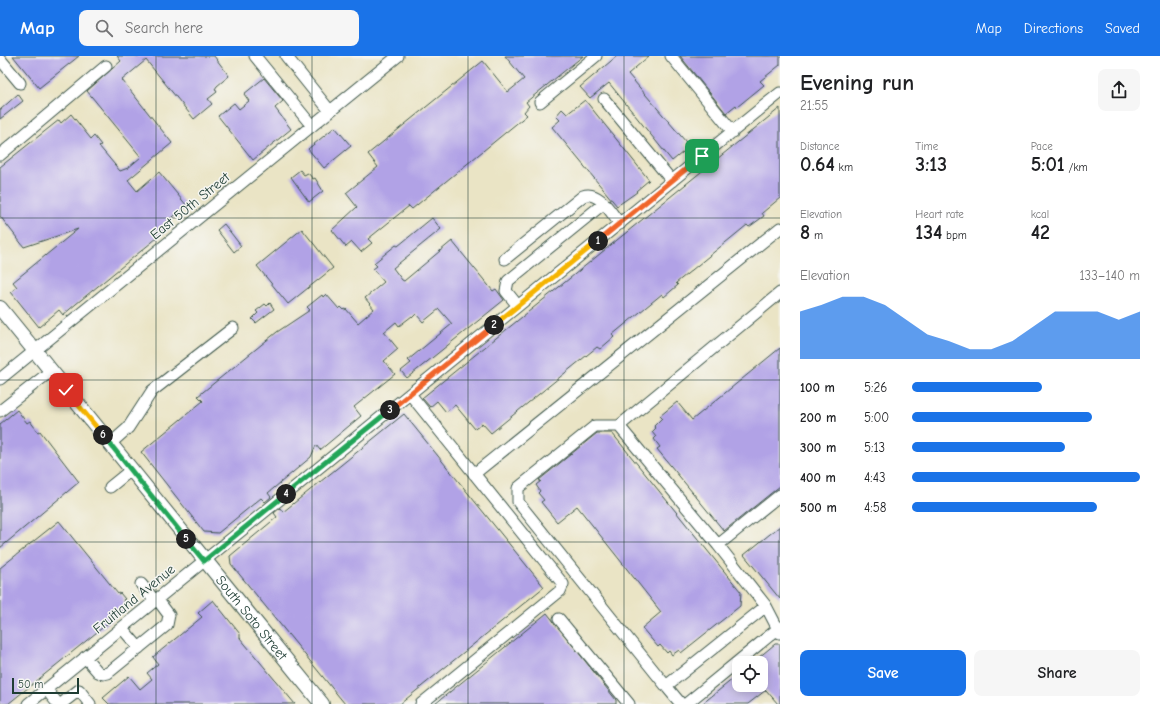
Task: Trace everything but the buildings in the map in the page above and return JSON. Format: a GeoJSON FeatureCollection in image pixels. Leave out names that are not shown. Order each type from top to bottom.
{"type":"FeatureCollection","features":[{"type":"Feature","properties":{"kind":"main road","name":"South Soto Street"},"geometry":{"type":"LineString","coordinates":[[0,308],[204,561],[322,704]]}},
{"type":"Feature","properties":{"kind":"street"},"geometry":{"type":"LineString","coordinates":[[255,56],[312,126]]}},
{"type":"Feature","properties":{"kind":"street"},"geometry":{"type":"LineString","coordinates":[[286,56],[330,111]]}},
{"type":"Feature","properties":{"kind":"street","name":"East 50th Street"},"geometry":{"type":"LineString","coordinates":[[0,379],[398,56]]}},
{"type":"Feature","properties":{"kind":"street"},"geometry":{"type":"LineString","coordinates":[[540,102],[596,56]]}},
{"type":"Feature","properties":{"kind":"street"},"geometry":{"type":"LineString","coordinates":[[671,56],[733,132]]}},
{"type":"Feature","properties":{"kind":"street"},"geometry":{"type":"LineString","coordinates":[[0,59],[20,83]]}},
{"type":"Feature","properties":{"kind":"street"},"geometry":{"type":"LineString","coordinates":[[0,155],[106,66]]}},
{"type":"Feature","properties":{"kind":"street","name":"Fruitland Avenue"},"geometry":{"type":"LineString","coordinates":[[28,704],[780,93]]}},
{"type":"Feature","properties":{"kind":"street"},"geometry":{"type":"LineString","coordinates":[[604,99],[672,181]]}},
{"type":"Feature","properties":{"kind":"street"},"geometry":{"type":"LineString","coordinates":[[505,259],[583,196],[589,194],[596,195],[620,224]]}},
{"type":"Feature","properties":{"kind":"street"},"geometry":{"type":"LineString","coordinates":[[518,306],[506,291],[508,282],[604,204]]}},
{"type":"Feature","properties":{"kind":"street"},"geometry":{"type":"LineString","coordinates":[[474,474],[780,228]]}},
{"type":"Feature","properties":{"kind":"street"},"geometry":{"type":"LineString","coordinates":[[680,704],[518,502],[518,488],[596,426],[619,426],[780,293]]}},
{"type":"Feature","properties":{"kind":"street"},"geometry":{"type":"LineString","coordinates":[[110,444],[128,428],[152,392],[233,328]]}},
{"type":"Feature","properties":{"kind":"street"},"geometry":{"type":"LineString","coordinates":[[0,411],[51,371]]}},
{"type":"Feature","properties":{"kind":"street"},"geometry":{"type":"LineString","coordinates":[[410,394],[563,584],[560,591],[421,704]]}},
{"type":"Feature","properties":{"kind":"street"},"geometry":{"type":"LineString","coordinates":[[619,426],[718,545],[766,606],[779,630],[686,704]]}},
{"type":"Feature","properties":{"kind":"street"},"geometry":{"type":"LineString","coordinates":[[110,487],[131,470]]}},
{"type":"Feature","properties":{"kind":"street"},"geometry":{"type":"LineString","coordinates":[[718,545],[780,495]]}},
{"type":"Feature","properties":{"kind":"street"},"geometry":{"type":"LineString","coordinates":[[85,657],[98,672],[102,674],[108,673],[166,625],[169,615],[141,584]]}},
{"type":"Feature","properties":{"kind":"street"},"geometry":{"type":"LineString","coordinates":[[666,686],[766,606]]}},
{"type":"Feature","properties":{"kind":"street"},"geometry":{"type":"LineString","coordinates":[[560,619],[629,704]]}},
{"type":"Feature","properties":{"kind":"street"},"geometry":{"type":"LineString","coordinates":[[122,628],[139,648]]}},
{"type":"Feature","properties":{"kind":"street"},"geometry":{"type":"LineString","coordinates":[[46,689],[59,704],[79,690],[90,704]]}},
{"type":"Feature","properties":{"kind":"route"},"geometry":{"type":"LineString","coordinates":[[66,390],[204,561],[702,156]]}}]}
